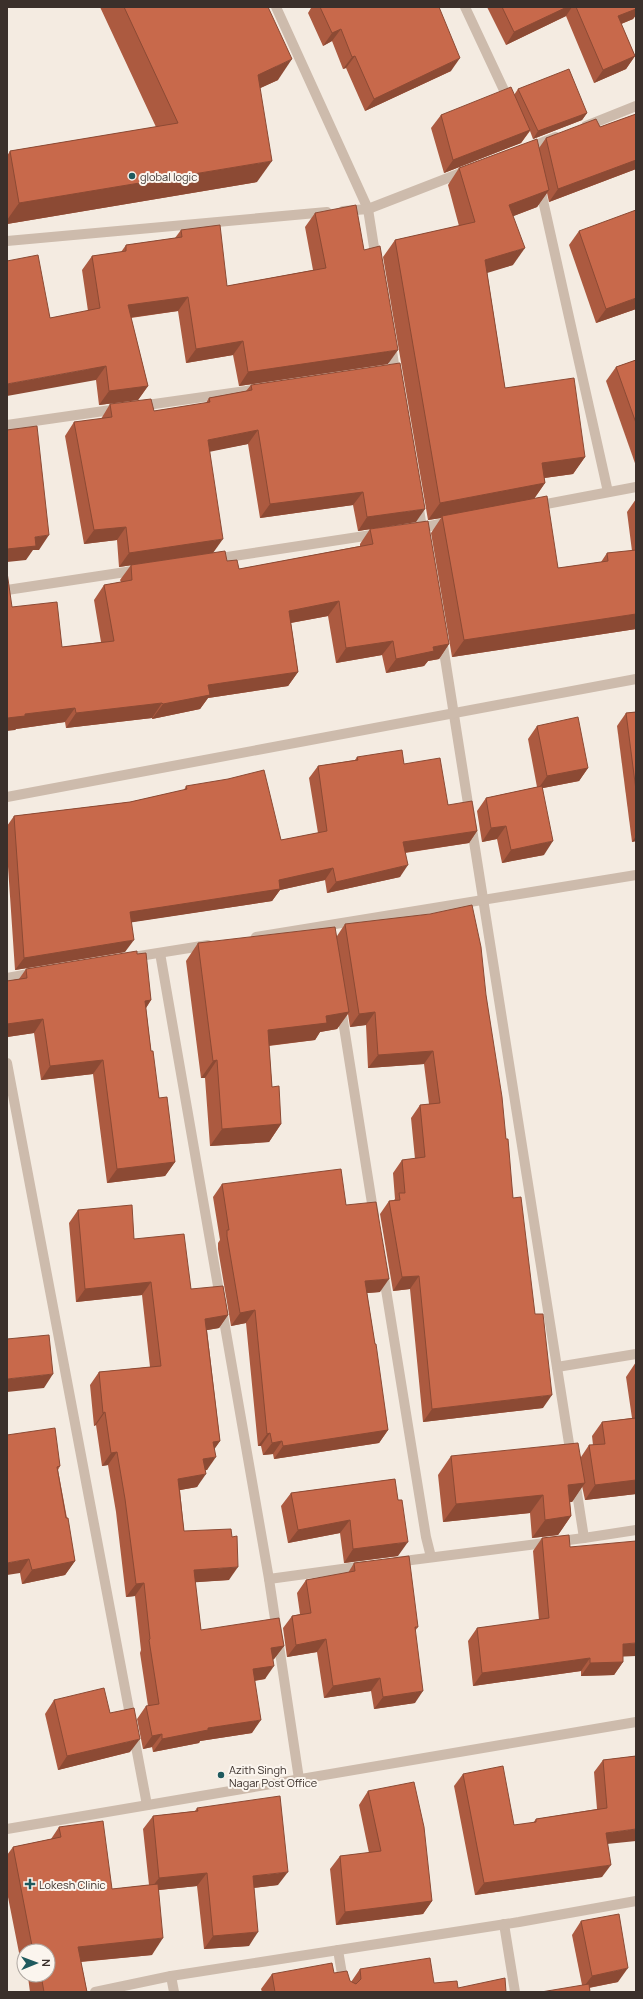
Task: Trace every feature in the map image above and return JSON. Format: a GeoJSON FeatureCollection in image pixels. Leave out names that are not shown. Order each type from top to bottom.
{"type":"FeatureCollection","features":[{"type":"Feature","properties":{"kind":"street"},"geometry":{"type":"LineString","coordinates":[[276,7],[368,209],[378,270]]}},
{"type":"Feature","properties":{"kind":"street"},"geometry":{"type":"LineString","coordinates":[[465,7],[514,112]]}},
{"type":"Feature","properties":{"kind":"street"},"geometry":{"type":"LineString","coordinates":[[516,152],[636,106]]}},
{"type":"Feature","properties":{"kind":"street"},"geometry":{"type":"LineString","coordinates":[[7,240],[368,209],[479,166]]}},
{"type":"Feature","properties":{"kind":"street"},"geometry":{"type":"LineString","coordinates":[[537,177],[608,492]]}},
{"type":"Feature","properties":{"kind":"street"},"geometry":{"type":"LineString","coordinates":[[389,332],[391,371],[398,386]]}},
{"type":"Feature","properties":{"kind":"street"},"geometry":{"type":"LineString","coordinates":[[7,425],[271,388]]}},
{"type":"Feature","properties":{"kind":"street"},"geometry":{"type":"LineString","coordinates":[[523,508],[636,486]]}},
{"type":"Feature","properties":{"kind":"street"},"geometry":{"type":"LineString","coordinates":[[417,496],[425,543]]}},
{"type":"Feature","properties":{"kind":"street"},"geometry":{"type":"LineString","coordinates":[[406,530],[461,520]]}},
{"type":"Feature","properties":{"kind":"street"},"geometry":{"type":"LineString","coordinates":[[203,561],[391,532]]}},
{"type":"Feature","properties":{"kind":"street"},"geometry":{"type":"LineString","coordinates":[[7,590],[148,569]]}},
{"type":"Feature","properties":{"kind":"street"},"geometry":{"type":"LineString","coordinates":[[440,628],[455,713],[584,1538]]}},
{"type":"Feature","properties":{"kind":"street"},"geometry":{"type":"LineString","coordinates":[[7,797],[636,679]]}},
{"type":"Feature","properties":{"kind":"street"},"geometry":{"type":"LineString","coordinates":[[244,939],[328,929],[484,900],[636,875]]}},
{"type":"Feature","properties":{"kind":"street"},"geometry":{"type":"LineString","coordinates":[[122,959],[221,943]]}},
{"type":"Feature","properties":{"kind":"street"},"geometry":{"type":"LineString","coordinates":[[160,953],[269,1579],[299,1779]]}},
{"type":"Feature","properties":{"kind":"street"},"geometry":{"type":"LineString","coordinates":[[7,978],[45,972]]}},
{"type":"Feature","properties":{"kind":"street"},"geometry":{"type":"LineString","coordinates":[[339,996],[375,1224]]}},
{"type":"Feature","properties":{"kind":"street"},"geometry":{"type":"LineString","coordinates":[[7,1063],[147,1805]]}},
{"type":"Feature","properties":{"kind":"street"},"geometry":{"type":"LineString","coordinates":[[382,1263],[426,1537],[431,1557]]}},
{"type":"Feature","properties":{"kind":"street"},"geometry":{"type":"LineString","coordinates":[[557,1367],[636,1354]]}},
{"type":"Feature","properties":{"kind":"street"},"geometry":{"type":"LineString","coordinates":[[269,1579],[636,1530]]}},
{"type":"Feature","properties":{"kind":"street"},"geometry":{"type":"LineString","coordinates":[[7,1829],[636,1722]]}},
{"type":"Feature","properties":{"kind":"street"},"geometry":{"type":"LineString","coordinates":[[95,1992],[171,1976],[504,1924],[636,1901]]}},
{"type":"Feature","properties":{"kind":"street"},"geometry":{"type":"LineString","coordinates":[[504,1924],[514,1992]]}},
{"type":"Feature","properties":{"kind":"street"},"geometry":{"type":"LineString","coordinates":[[338,1950],[345,1992]]}},
{"type":"Feature","properties":{"kind":"street"},"geometry":{"type":"LineString","coordinates":[[171,1976],[174,1992]]}},
{"type":"Feature","properties":{"kind":"building"},"geometry":{"type":"Polygon","coordinates":[[[124,7],[268,7],[292,59],[258,75],[272,161],[19,203],[10,151],[178,123],[124,7]]]}},
{"type":"Feature","properties":{"kind":"building"},"geometry":{"type":"Polygon","coordinates":[[[320,7],[439,7],[460,58],[374,99],[355,56],[352,57],[341,29],[332,33],[320,7]]]}},
{"type":"Feature","properties":{"kind":"building"},"geometry":{"type":"Polygon","coordinates":[[[502,7],[567,7],[514,32],[502,7]]]}},
{"type":"Feature","properties":{"kind":"building"},"geometry":{"type":"Polygon","coordinates":[[[576,7],[636,7],[636,9],[618,16],[635,56],[603,70],[576,7]]]}},
{"type":"Feature","properties":{"kind":"building"},"geometry":{"type":"Polygon","coordinates":[[[569,69],[587,113],[538,131],[518,89],[569,69]]]}},
{"type":"Feature","properties":{"kind":"building"},"geometry":{"type":"Polygon","coordinates":[[[511,87],[530,130],[453,160],[441,115],[511,87]]]}},
{"type":"Feature","properties":{"kind":"building"},"geometry":{"type":"Polygon","coordinates":[[[636,114],[636,160],[558,189],[546,138],[596,119],[600,127],[636,114]]]}},
{"type":"Feature","properties":{"kind":"building"},"geometry":{"type":"Polygon","coordinates":[[[537,139],[549,190],[509,205],[525,248],[485,260],[505,388],[574,378],[585,457],[542,463],[545,483],[440,503],[395,240],[475,222],[459,168],[537,139]]]}},
{"type":"Feature","properties":{"kind":"building"},"geometry":{"type":"Polygon","coordinates":[[[356,205],[364,250],[380,246],[398,350],[248,372],[243,341],[196,349],[188,297],[128,305],[148,386],[109,391],[106,366],[7,384],[7,261],[38,255],[50,318],[100,308],[92,256],[126,251],[126,245],[182,237],[181,230],[220,225],[227,286],[326,268],[315,213],[356,205]]]}},
{"type":"Feature","properties":{"kind":"building"},"geometry":{"type":"Polygon","coordinates":[[[636,210],[636,298],[606,309],[579,231],[636,210]]]}},
{"type":"Feature","properties":{"kind":"building"},"geometry":{"type":"Polygon","coordinates":[[[636,360],[636,423],[616,367],[636,360]]]}},
{"type":"Feature","properties":{"kind":"building"},"geometry":{"type":"Polygon","coordinates":[[[400,363],[425,509],[367,517],[363,492],[270,504],[258,430],[208,440],[223,539],[129,553],[126,527],[94,530],[74,422],[112,417],[110,404],[151,399],[154,411],[210,402],[209,398],[252,390],[251,385],[400,363]]]}},
{"type":"Feature","properties":{"kind":"building"},"geometry":{"type":"Polygon","coordinates":[[[37,426],[49,535],[35,537],[36,546],[7,549],[7,430],[37,426]]]}},
{"type":"Feature","properties":{"kind":"building"},"geometry":{"type":"Polygon","coordinates":[[[547,496],[558,568],[608,561],[607,553],[636,550],[636,614],[464,640],[442,516],[547,496]]]}},
{"type":"Feature","properties":{"kind":"building"},"geometry":{"type":"Polygon","coordinates":[[[428,521],[449,644],[433,647],[434,651],[396,659],[393,641],[346,648],[339,601],[289,611],[298,672],[208,685],[210,695],[163,704],[76,713],[75,708],[25,714],[25,716],[7,718],[7,572],[12,607],[57,602],[62,647],[114,641],[104,585],[132,580],[131,565],[225,551],[227,561],[237,560],[239,569],[373,544],[370,529],[428,521]]]}},
{"type":"Feature","properties":{"kind":"building"},"geometry":{"type":"Polygon","coordinates":[[[636,712],[636,790],[626,713],[636,712]]]}},
{"type":"Feature","properties":{"kind":"building"},"geometry":{"type":"Polygon","coordinates":[[[578,717],[588,768],[547,776],[537,726],[578,717]]]}},
{"type":"Feature","properties":{"kind":"building"},"geometry":{"type":"Polygon","coordinates":[[[402,750],[404,764],[440,758],[448,805],[472,801],[477,831],[403,842],[408,865],[336,882],[333,868],[279,880],[280,889],[130,912],[134,940],[24,958],[14,816],[130,802],[187,789],[186,786],[228,779],[264,770],[281,840],[327,831],[318,766],[358,760],[357,757],[402,750]]]}},
{"type":"Feature","properties":{"kind":"building"},"geometry":{"type":"Polygon","coordinates":[[[542,786],[553,841],[511,850],[506,826],[491,828],[486,798],[542,786]]]}},
{"type":"Feature","properties":{"kind":"building"},"geometry":{"type":"Polygon","coordinates":[[[472,905],[481,947],[486,995],[502,1097],[506,1139],[508,1139],[513,1198],[521,1197],[535,1314],[543,1314],[552,1395],[432,1409],[419,1276],[402,1277],[389,1201],[400,1200],[399,1193],[405,1193],[402,1160],[425,1157],[420,1105],[440,1103],[433,1051],[378,1055],[375,1012],[359,1014],[345,924],[430,914],[472,905]]]}},
{"type":"Feature","properties":{"kind":"building"},"geometry":{"type":"Polygon","coordinates":[[[335,927],[349,1012],[326,1016],[327,1023],[268,1030],[272,1087],[279,1086],[281,1124],[222,1129],[217,1060],[213,1061],[198,943],[335,927]]]}},
{"type":"Feature","properties":{"kind":"building"},"geometry":{"type":"Polygon","coordinates":[[[137,951],[137,954],[146,953],[151,1000],[145,1001],[151,1051],[153,1051],[159,1098],[167,1097],[175,1162],[117,1169],[103,1060],[50,1066],[43,1019],[7,1024],[7,981],[27,978],[26,969],[137,951]]]}},
{"type":"Feature","properties":{"kind":"building"},"geometry":{"type":"Polygon","coordinates":[[[341,1169],[346,1205],[376,1202],[389,1279],[365,1281],[376,1344],[388,1430],[283,1446],[282,1441],[272,1443],[270,1433],[267,1434],[255,1310],[240,1313],[227,1236],[227,1230],[229,1230],[222,1184],[341,1169]]]}},
{"type":"Feature","properties":{"kind":"building"},"geometry":{"type":"Polygon","coordinates":[[[132,1205],[134,1239],[184,1234],[191,1289],[223,1286],[228,1315],[205,1319],[220,1441],[213,1442],[216,1457],[203,1459],[206,1474],[178,1479],[184,1531],[231,1529],[232,1537],[237,1536],[238,1567],[194,1570],[201,1630],[279,1618],[284,1646],[271,1648],[274,1666],[253,1669],[261,1720],[208,1728],[208,1730],[162,1739],[162,1734],[152,1736],[146,1706],[159,1704],[149,1640],[144,1583],[136,1584],[125,1499],[117,1452],[111,1453],[105,1412],[103,1413],[99,1372],[161,1366],[151,1282],[85,1289],[78,1210],[132,1205]]]}},
{"type":"Feature","properties":{"kind":"building"},"geometry":{"type":"Polygon","coordinates":[[[49,1335],[53,1374],[7,1379],[7,1339],[49,1335]]]}},
{"type":"Feature","properties":{"kind":"building"},"geometry":{"type":"Polygon","coordinates":[[[636,1418],[636,1480],[595,1485],[589,1445],[605,1444],[602,1422],[636,1418]]]}},
{"type":"Feature","properties":{"kind":"building"},"geometry":{"type":"Polygon","coordinates":[[[55,1428],[60,1466],[57,1467],[66,1518],[68,1518],[75,1561],[32,1570],[29,1559],[7,1563],[7,1435],[55,1428]]]}},
{"type":"Feature","properties":{"kind":"building"},"geometry":{"type":"Polygon","coordinates":[[[578,1443],[585,1483],[568,1485],[571,1516],[545,1520],[543,1495],[456,1504],[451,1456],[578,1443]]]}},
{"type":"Feature","properties":{"kind":"building"},"geometry":{"type":"Polygon","coordinates":[[[395,1479],[398,1500],[402,1500],[408,1542],[353,1549],[350,1520],[298,1530],[291,1493],[395,1479]]]}},
{"type":"Feature","properties":{"kind":"building"},"geometry":{"type":"Polygon","coordinates":[[[569,1535],[570,1547],[636,1541],[636,1643],[623,1644],[623,1662],[590,1663],[590,1658],[482,1673],[477,1628],[549,1618],[542,1538],[569,1535]]]}},
{"type":"Feature","properties":{"kind":"building"},"geometry":{"type":"Polygon","coordinates":[[[409,1556],[418,1627],[415,1627],[423,1691],[383,1697],[380,1678],[333,1686],[326,1639],[296,1645],[292,1616],[311,1613],[306,1580],[355,1571],[354,1563],[409,1556]]]}},
{"type":"Feature","properties":{"kind":"building"},"geometry":{"type":"Polygon","coordinates":[[[104,1688],[110,1713],[134,1708],[140,1739],[67,1756],[54,1700],[104,1688]]]}},
{"type":"Feature","properties":{"kind":"building"},"geometry":{"type":"Polygon","coordinates":[[[636,1756],[636,1829],[606,1833],[611,1865],[484,1883],[463,1774],[503,1766],[514,1825],[536,1822],[536,1819],[607,1808],[603,1760],[636,1756]]]}},
{"type":"Feature","properties":{"kind":"building"},"geometry":{"type":"Polygon","coordinates":[[[414,1782],[424,1827],[432,1901],[345,1912],[340,1856],[381,1851],[368,1791],[414,1782]]]}},
{"type":"Feature","properties":{"kind":"building"},"geometry":{"type":"Polygon","coordinates":[[[280,1796],[288,1872],[253,1876],[258,1932],[213,1936],[207,1873],[159,1878],[153,1816],[198,1811],[197,1808],[280,1796]]]}},
{"type":"Feature","properties":{"kind":"building"},"geometry":{"type":"Polygon","coordinates":[[[103,1821],[112,1889],[158,1884],[163,1938],[78,1947],[87,1992],[44,1992],[42,1983],[56,1983],[56,1943],[31,1943],[13,1847],[61,1837],[59,1827],[103,1821]]]}},
{"type":"Feature","properties":{"kind":"building"},"geometry":{"type":"Polygon","coordinates":[[[619,1914],[628,1968],[592,1976],[581,1921],[619,1914]]]}},
{"type":"Feature","properties":{"kind":"building"},"geometry":{"type":"Polygon","coordinates":[[[430,1958],[434,1983],[457,1981],[458,1988],[505,1978],[506,1992],[275,1992],[272,1974],[332,1963],[334,1973],[347,1971],[350,1981],[356,1984],[361,1979],[360,1969],[430,1958]]]}},
{"type":"Feature","properties":{"kind":"building"},"geometry":{"type":"Polygon","coordinates":[[[589,1984],[590,1992],[541,1992],[589,1984]]]}},
{"type":"Feature","properties":{"kind":"place","name":"global logic"},"geometry":{"type":"Point","coordinates":[132,176]}},
{"type":"Feature","properties":{"kind":"place","name":"Azith Singh Nagar Post Office"},"geometry":{"type":"Point","coordinates":[221,1775]}},
{"type":"Feature","properties":{"kind":"place","name":"Lokesh Clinic"},"geometry":{"type":"Point","coordinates":[30,1884]}}]}
